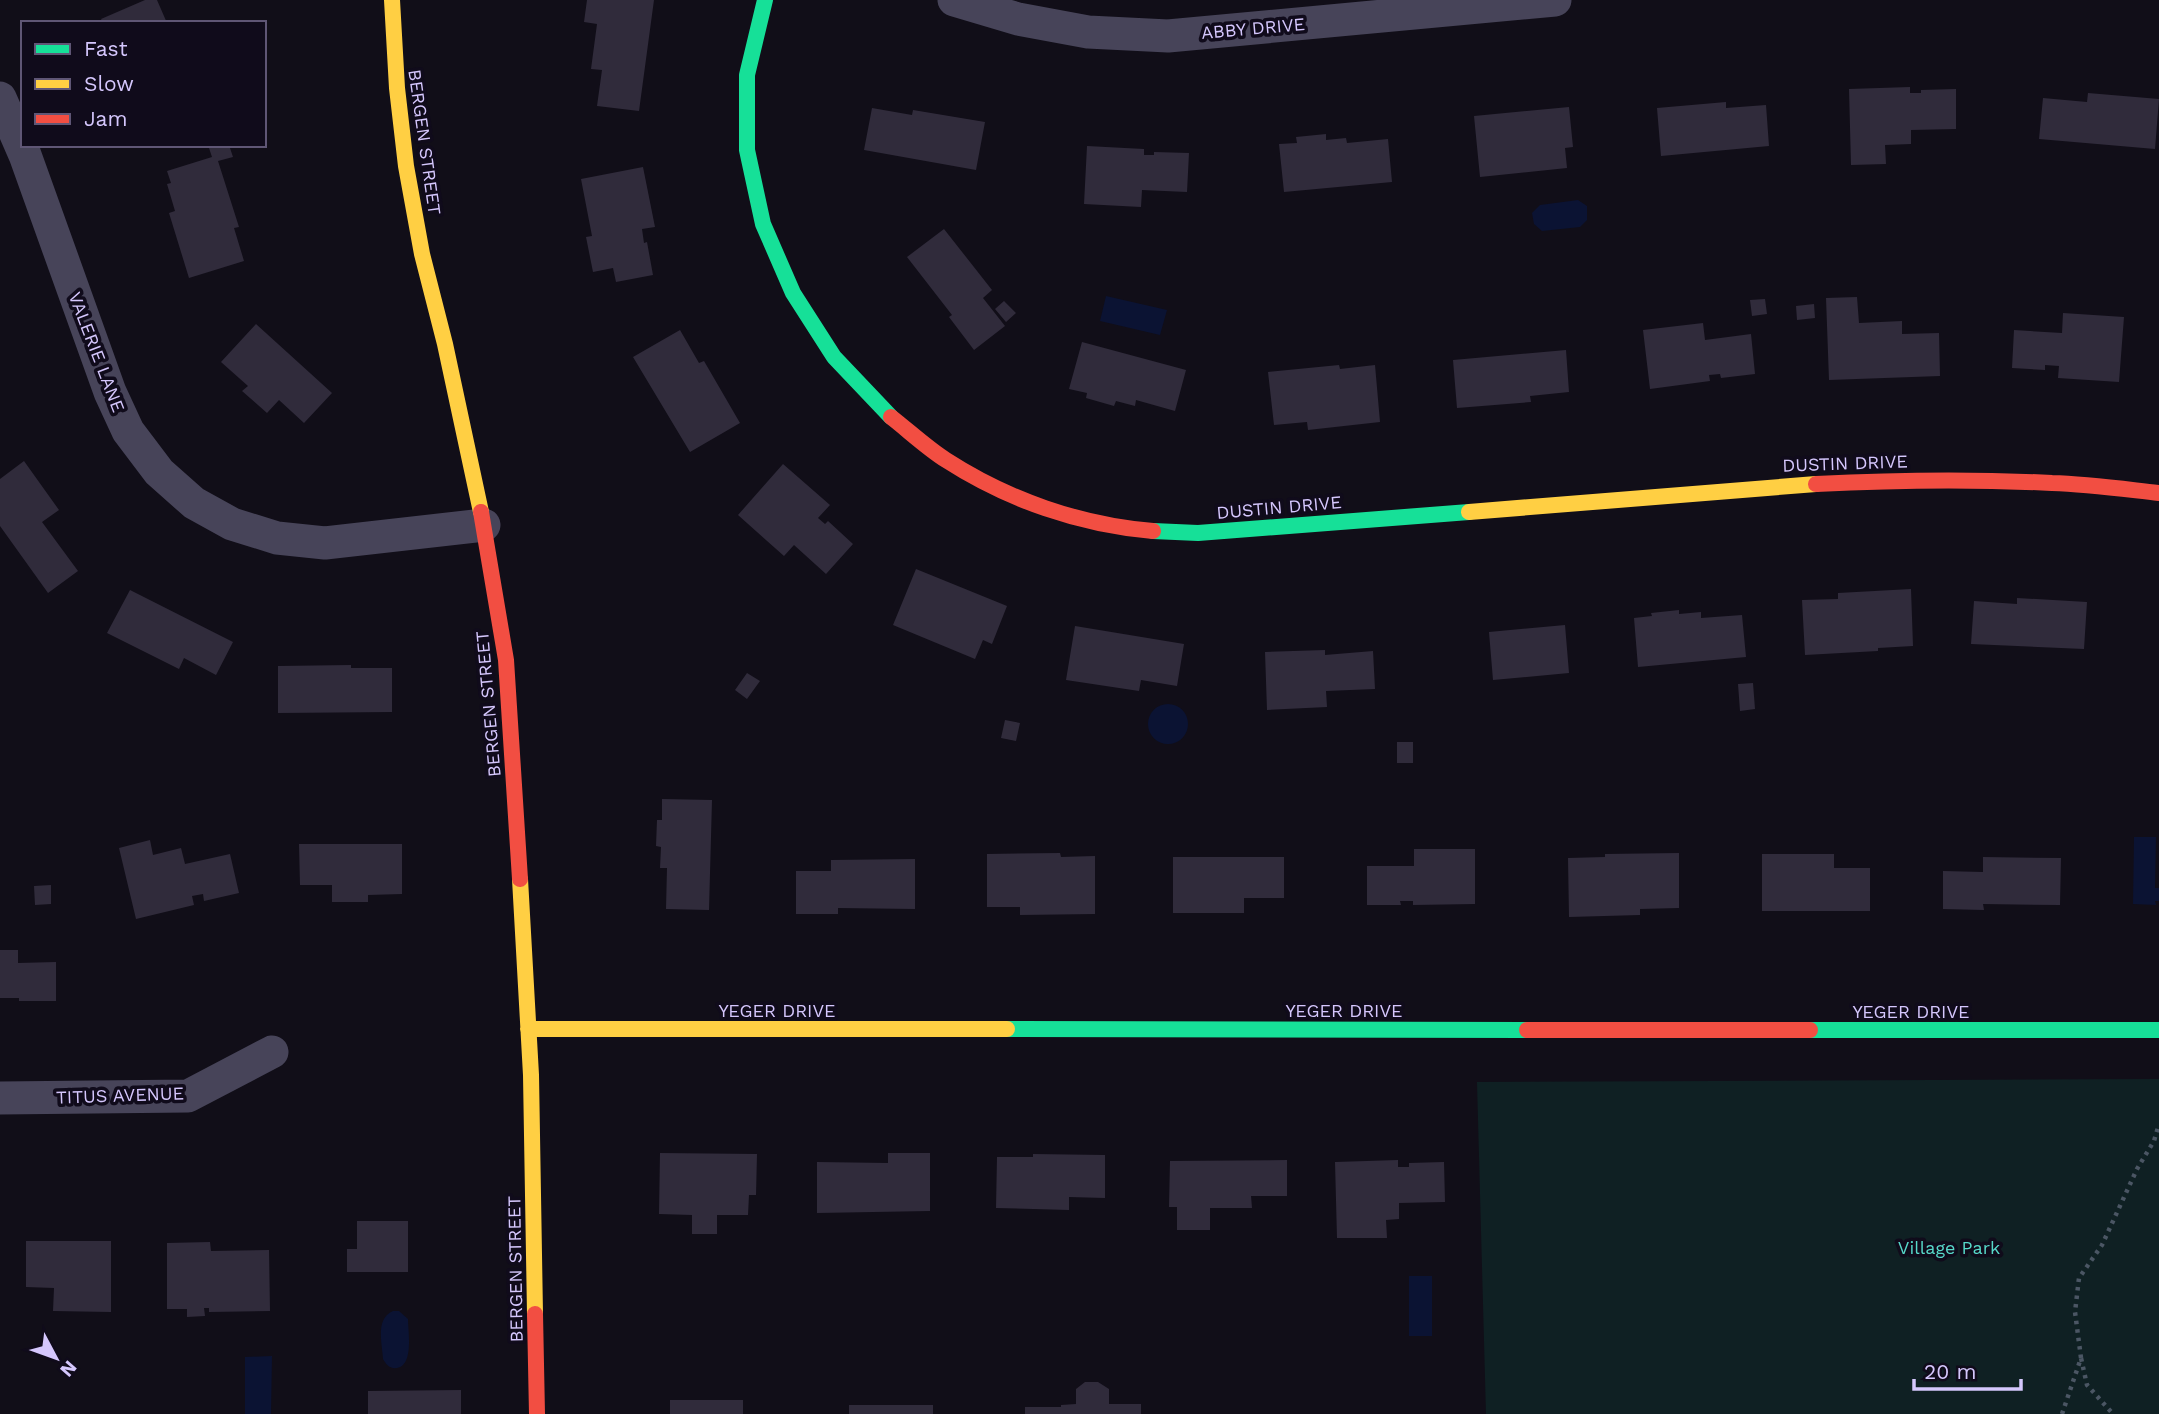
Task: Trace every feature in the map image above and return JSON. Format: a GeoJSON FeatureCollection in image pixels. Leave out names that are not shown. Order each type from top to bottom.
{"type":"FeatureCollection","features":[{"type":"Feature","properties":{"kind":"street","name":"BERGEN STREET"},"geometry":{"type":"LineString","coordinates":[[392,0],[397,88],[406,166],[422,254],[445,344],[484,525],[506,660],[528,1029],[537,1414]]}},
{"type":"Feature","properties":{"kind":"street","name":"DUSTIN DRIVE"},"geometry":{"type":"LineString","coordinates":[[765,0],[759,16],[749,68],[746,120],[750,173],[762,225],[782,273],[813,328],[852,379],[897,424],[948,461],[1012,495],[1072,517],[1135,530],[1198,533],[1685,495],[1762,486],[1900,479],[2038,482],[2159,493]]}},
{"type":"Feature","properties":{"kind":"street","name":"ABBY DRIVE"},"geometry":{"type":"LineString","coordinates":[[954,0],[1018,19],[1088,32],[1168,36],[1555,0]]}},
{"type":"Feature","properties":{"kind":"street","name":"VALERIE LANE"},"geometry":{"type":"LineString","coordinates":[[0,98],[21,144]]}},
{"type":"Feature","properties":{"kind":"street","name":"VALERIE LANE"},"geometry":{"type":"LineString","coordinates":[[22,147],[110,392],[128,430],[159,472],[194,503],[232,524],[277,538],[325,543],[484,525]]}},
{"type":"Feature","properties":{"kind":"street","name":"YEGER DRIVE"},"geometry":{"type":"LineString","coordinates":[[528,1029],[2159,1031]]}},
{"type":"Feature","properties":{"kind":"street","name":"TITUS AVENUE"},"geometry":{"type":"LineString","coordinates":[[0,1098],[188,1096],[272,1052]]}},
{"type":"Feature","properties":{"kind":"path"},"geometry":{"type":"LineString","coordinates":[[2113,1414],[2087,1385],[2075,1312],[2079,1278],[2102,1245],[2154,1140],[2159,1124]]}},
{"type":"Feature","properties":{"kind":"path"},"geometry":{"type":"LineString","coordinates":[[2062,1414],[2081,1358]]}},
{"type":"Feature","properties":{"kind":"green space","name":"Village Park"},"geometry":{"type":"Polygon","coordinates":[[[2159,1079],[2159,1414],[1486,1414],[1477,1082],[2159,1079]]]}},
{"type":"Feature","properties":{"kind":"water"},"geometry":{"type":"Polygon","coordinates":[[[1578,200],[1587,206],[1587,220],[1580,227],[1542,231],[1534,224],[1532,213],[1540,205],[1578,200]]]}},
{"type":"Feature","properties":{"kind":"water"},"geometry":{"type":"Polygon","coordinates":[[[1106,296],[1167,310],[1160,335],[1100,321],[1106,296]]]}},
{"type":"Feature","properties":{"kind":"water"},"geometry":{"type":"Polygon","coordinates":[[[1168,704],[1182,710],[1188,724],[1182,738],[1168,744],[1154,738],[1148,724],[1154,710],[1168,704]]]}},
{"type":"Feature","properties":{"kind":"water"},"geometry":{"type":"Polygon","coordinates":[[[2134,837],[2156,837],[2155,888],[2159,888],[2159,901],[2155,901],[2156,905],[2133,904],[2134,837]]]}},
{"type":"Feature","properties":{"kind":"water"},"geometry":{"type":"Polygon","coordinates":[[[1409,1276],[1432,1276],[1432,1336],[1409,1336],[1409,1276]]]}},
{"type":"Feature","properties":{"kind":"water"},"geometry":{"type":"Polygon","coordinates":[[[393,1311],[399,1311],[408,1319],[408,1354],[406,1361],[397,1368],[390,1367],[383,1359],[381,1338],[384,1319],[393,1311]]]}},
{"type":"Feature","properties":{"kind":"water"},"geometry":{"type":"Polygon","coordinates":[[[272,1356],[271,1414],[245,1414],[245,1357],[272,1356]]]}},
{"type":"Feature","properties":{"kind":"building"},"geometry":{"type":"Polygon","coordinates":[[[145,0],[157,0],[166,21],[102,21],[101,19],[145,0]]]}},
{"type":"Feature","properties":{"kind":"building"},"geometry":{"type":"Polygon","coordinates":[[[587,0],[654,0],[639,111],[597,106],[602,70],[591,69],[597,24],[584,22],[587,0]]]}},
{"type":"Feature","properties":{"kind":"building"},"geometry":{"type":"Polygon","coordinates":[[[1910,87],[1910,93],[1956,89],[1956,129],[1911,130],[1911,144],[1885,145],[1886,164],[1851,165],[1849,89],[1910,87]]]}},
{"type":"Feature","properties":{"kind":"building"},"geometry":{"type":"Polygon","coordinates":[[[2088,93],[2159,99],[2155,149],[2039,139],[2043,98],[2087,102],[2088,93]]]}},
{"type":"Feature","properties":{"kind":"building"},"geometry":{"type":"Polygon","coordinates":[[[1726,102],[1726,108],[1766,105],[1769,146],[1661,156],[1657,108],[1726,102]]]}},
{"type":"Feature","properties":{"kind":"building"},"geometry":{"type":"Polygon","coordinates":[[[1569,107],[1573,147],[1565,148],[1567,168],[1480,177],[1474,116],[1569,107]]]}},
{"type":"Feature","properties":{"kind":"building"},"geometry":{"type":"Polygon","coordinates":[[[872,108],[912,115],[913,110],[985,122],[976,170],[864,150],[872,108]]]}},
{"type":"Feature","properties":{"kind":"building"},"geometry":{"type":"Polygon","coordinates":[[[1326,134],[1326,140],[1346,138],[1347,143],[1388,139],[1392,182],[1284,192],[1279,144],[1297,143],[1296,137],[1326,134]]]}},
{"type":"Feature","properties":{"kind":"building"},"geometry":{"type":"Polygon","coordinates":[[[1087,146],[1144,149],[1144,155],[1154,155],[1154,152],[1189,153],[1187,192],[1142,190],[1141,207],[1084,204],[1087,146]]]}},
{"type":"Feature","properties":{"kind":"building"},"geometry":{"type":"Polygon","coordinates":[[[230,147],[233,157],[218,161],[239,227],[234,228],[244,261],[189,278],[169,213],[175,211],[167,184],[171,183],[167,171],[212,157],[209,148],[230,147]]]}},
{"type":"Feature","properties":{"kind":"building"},"geometry":{"type":"Polygon","coordinates":[[[643,167],[655,227],[642,229],[653,275],[616,282],[613,268],[593,272],[586,237],[592,236],[581,179],[643,167]]]}},
{"type":"Feature","properties":{"kind":"building"},"geometry":{"type":"Polygon","coordinates":[[[944,229],[992,290],[983,298],[1005,326],[974,350],[949,317],[952,315],[907,257],[944,229]]]}},
{"type":"Feature","properties":{"kind":"building"},"geometry":{"type":"Polygon","coordinates":[[[1857,297],[1859,323],[1902,321],[1902,334],[1939,333],[1940,376],[1829,380],[1826,298],[1857,297]]]}},
{"type":"Feature","properties":{"kind":"building"},"geometry":{"type":"Polygon","coordinates":[[[1765,299],[1767,314],[1752,316],[1750,300],[1765,299]]]}},
{"type":"Feature","properties":{"kind":"building"},"geometry":{"type":"Polygon","coordinates":[[[1004,301],[1016,313],[1006,322],[995,309],[1004,301]]]}},
{"type":"Feature","properties":{"kind":"building"},"geometry":{"type":"Polygon","coordinates":[[[1814,304],[1815,318],[1797,320],[1796,306],[1814,304]]]}},
{"type":"Feature","properties":{"kind":"building"},"geometry":{"type":"Polygon","coordinates":[[[2063,313],[2124,317],[2119,382],[2058,378],[2059,366],[2045,365],[2045,370],[2012,368],[2014,330],[2062,333],[2063,313]]]}},
{"type":"Feature","properties":{"kind":"building"},"geometry":{"type":"Polygon","coordinates":[[[1703,323],[1705,340],[1751,334],[1755,374],[1721,378],[1720,374],[1709,375],[1710,381],[1650,389],[1643,330],[1703,323]]]}},
{"type":"Feature","properties":{"kind":"building"},"geometry":{"type":"Polygon","coordinates":[[[256,324],[332,393],[304,423],[279,400],[267,413],[242,391],[248,386],[221,362],[256,324]]]}},
{"type":"Feature","properties":{"kind":"building"},"geometry":{"type":"Polygon","coordinates":[[[680,330],[699,363],[704,361],[740,423],[690,452],[633,357],[680,330]]]}},
{"type":"Feature","properties":{"kind":"building"},"geometry":{"type":"Polygon","coordinates":[[[1082,342],[1186,370],[1175,411],[1136,400],[1135,406],[1116,401],[1114,406],[1086,398],[1087,393],[1069,389],[1082,342]]]}},
{"type":"Feature","properties":{"kind":"building"},"geometry":{"type":"Polygon","coordinates":[[[1566,350],[1569,392],[1530,396],[1531,402],[1457,408],[1453,360],[1566,350]]]}},
{"type":"Feature","properties":{"kind":"building"},"geometry":{"type":"Polygon","coordinates":[[[1339,365],[1340,369],[1375,365],[1380,422],[1308,430],[1307,422],[1274,425],[1268,372],[1339,365]]]}},
{"type":"Feature","properties":{"kind":"building"},"geometry":{"type":"Polygon","coordinates":[[[24,461],[59,510],[42,522],[78,571],[48,593],[0,526],[0,479],[24,461]]]}},
{"type":"Feature","properties":{"kind":"building"},"geometry":{"type":"Polygon","coordinates":[[[783,464],[830,505],[818,518],[825,524],[828,521],[853,544],[826,574],[794,545],[784,556],[738,515],[783,464]]]}},
{"type":"Feature","properties":{"kind":"building"},"geometry":{"type":"Polygon","coordinates":[[[916,569],[1007,606],[992,644],[983,640],[975,659],[893,625],[916,569]]]}},
{"type":"Feature","properties":{"kind":"building"},"geometry":{"type":"Polygon","coordinates":[[[1911,589],[1913,646],[1805,655],[1802,600],[1838,599],[1838,593],[1911,589]]]}},
{"type":"Feature","properties":{"kind":"building"},"geometry":{"type":"Polygon","coordinates":[[[130,590],[233,642],[216,675],[184,658],[179,669],[107,633],[130,590]]]}},
{"type":"Feature","properties":{"kind":"building"},"geometry":{"type":"Polygon","coordinates":[[[2017,598],[2087,602],[2084,649],[1971,644],[1974,601],[2017,604],[2017,598]]]}},
{"type":"Feature","properties":{"kind":"building"},"geometry":{"type":"Polygon","coordinates":[[[1679,610],[1679,614],[1701,612],[1701,618],[1742,615],[1746,657],[1638,667],[1634,618],[1679,610]]]}},
{"type":"Feature","properties":{"kind":"building"},"geometry":{"type":"Polygon","coordinates":[[[1565,625],[1569,673],[1493,680],[1489,632],[1565,625]]]}},
{"type":"Feature","properties":{"kind":"building"},"geometry":{"type":"Polygon","coordinates":[[[1075,626],[1184,644],[1177,686],[1141,680],[1139,691],[1066,680],[1075,626]]]}},
{"type":"Feature","properties":{"kind":"building"},"geometry":{"type":"Polygon","coordinates":[[[1325,650],[1325,655],[1373,651],[1375,689],[1326,691],[1327,707],[1267,710],[1265,652],[1325,650]]]}},
{"type":"Feature","properties":{"kind":"building"},"geometry":{"type":"Polygon","coordinates":[[[351,665],[351,668],[392,668],[392,712],[278,713],[278,666],[351,665]]]}},
{"type":"Feature","properties":{"kind":"building"},"geometry":{"type":"Polygon","coordinates":[[[747,673],[760,681],[747,699],[735,690],[747,673]]]}},
{"type":"Feature","properties":{"kind":"building"},"geometry":{"type":"Polygon","coordinates":[[[1753,683],[1755,709],[1740,711],[1738,684],[1753,683]]]}},
{"type":"Feature","properties":{"kind":"building"},"geometry":{"type":"Polygon","coordinates":[[[1005,720],[1020,723],[1016,741],[1001,738],[1005,720]]]}},
{"type":"Feature","properties":{"kind":"building"},"geometry":{"type":"Polygon","coordinates":[[[1397,742],[1413,742],[1413,763],[1397,763],[1397,742]]]}},
{"type":"Feature","properties":{"kind":"building"},"geometry":{"type":"Polygon","coordinates":[[[662,799],[712,800],[709,910],[666,909],[667,868],[660,868],[661,847],[656,846],[657,820],[662,820],[662,799]]]}},
{"type":"Feature","properties":{"kind":"building"},"geometry":{"type":"Polygon","coordinates":[[[150,840],[153,855],[181,848],[185,864],[230,854],[239,893],[204,901],[203,894],[192,896],[194,905],[136,919],[119,848],[150,840]]]}},
{"type":"Feature","properties":{"kind":"building"},"geometry":{"type":"Polygon","coordinates":[[[299,844],[402,844],[402,894],[368,895],[368,902],[332,902],[332,885],[300,885],[299,844]]]}},
{"type":"Feature","properties":{"kind":"building"},"geometry":{"type":"Polygon","coordinates":[[[1414,849],[1475,849],[1475,904],[1413,905],[1413,901],[1400,901],[1401,905],[1367,905],[1367,866],[1414,866],[1414,849]]]}},
{"type":"Feature","properties":{"kind":"building"},"geometry":{"type":"Polygon","coordinates":[[[1060,853],[1061,857],[1095,856],[1095,914],[1020,915],[1020,907],[987,907],[987,854],[1060,853]]]}},
{"type":"Feature","properties":{"kind":"building"},"geometry":{"type":"Polygon","coordinates":[[[1679,853],[1679,908],[1640,909],[1640,915],[1569,917],[1568,858],[1605,857],[1605,854],[1679,853]]]}},
{"type":"Feature","properties":{"kind":"building"},"geometry":{"type":"Polygon","coordinates":[[[1762,854],[1834,854],[1834,868],[1870,868],[1870,911],[1762,911],[1762,854]]]}},
{"type":"Feature","properties":{"kind":"building"},"geometry":{"type":"Polygon","coordinates":[[[1173,857],[1284,857],[1284,898],[1244,898],[1244,913],[1173,913],[1173,857]]]}},
{"type":"Feature","properties":{"kind":"building"},"geometry":{"type":"Polygon","coordinates":[[[1983,857],[2061,858],[2060,905],[1983,904],[1984,910],[1943,909],[1943,871],[1983,872],[1983,857]]]}},
{"type":"Feature","properties":{"kind":"building"},"geometry":{"type":"Polygon","coordinates":[[[915,859],[915,909],[838,908],[838,914],[796,914],[796,871],[831,871],[831,860],[915,859]]]}},
{"type":"Feature","properties":{"kind":"building"},"geometry":{"type":"Polygon","coordinates":[[[51,885],[51,904],[35,905],[34,886],[51,885]]]}},
{"type":"Feature","properties":{"kind":"building"},"geometry":{"type":"Polygon","coordinates":[[[0,950],[18,950],[18,963],[56,962],[56,1001],[0,998],[0,950]]]}},
{"type":"Feature","properties":{"kind":"building"},"geometry":{"type":"Polygon","coordinates":[[[660,1153],[757,1154],[756,1195],[749,1195],[748,1215],[717,1215],[717,1234],[692,1234],[692,1215],[659,1214],[660,1153]]]}},
{"type":"Feature","properties":{"kind":"building"},"geometry":{"type":"Polygon","coordinates":[[[888,1153],[930,1153],[930,1211],[817,1213],[817,1162],[888,1163],[888,1153]]]}},
{"type":"Feature","properties":{"kind":"building"},"geometry":{"type":"Polygon","coordinates":[[[1033,1154],[1105,1155],[1105,1198],[1069,1197],[1069,1210],[996,1208],[997,1157],[1033,1157],[1033,1154]]]}},
{"type":"Feature","properties":{"kind":"building"},"geometry":{"type":"Polygon","coordinates":[[[1287,1160],[1287,1196],[1251,1196],[1252,1208],[1210,1208],[1210,1230],[1177,1230],[1177,1207],[1169,1207],[1170,1161],[1287,1160]]]}},
{"type":"Feature","properties":{"kind":"building"},"geometry":{"type":"Polygon","coordinates":[[[1398,1160],[1398,1167],[1409,1167],[1409,1163],[1444,1162],[1445,1202],[1399,1203],[1399,1219],[1386,1220],[1387,1238],[1337,1238],[1335,1162],[1398,1160]]]}},
{"type":"Feature","properties":{"kind":"building"},"geometry":{"type":"Polygon","coordinates":[[[357,1221],[408,1221],[408,1272],[347,1272],[347,1249],[357,1249],[357,1221]]]}},
{"type":"Feature","properties":{"kind":"building"},"geometry":{"type":"Polygon","coordinates":[[[26,1241],[111,1241],[111,1312],[53,1311],[54,1288],[26,1287],[26,1241]]]}},
{"type":"Feature","properties":{"kind":"building"},"geometry":{"type":"Polygon","coordinates":[[[210,1242],[211,1251],[269,1250],[270,1311],[209,1312],[209,1308],[204,1308],[205,1316],[187,1317],[187,1309],[167,1309],[167,1243],[210,1242]]]}},
{"type":"Feature","properties":{"kind":"building"},"geometry":{"type":"Polygon","coordinates":[[[1085,1382],[1098,1382],[1109,1389],[1109,1404],[1141,1404],[1141,1414],[1025,1414],[1025,1407],[1061,1407],[1076,1404],[1076,1389],[1085,1382]]]}},
{"type":"Feature","properties":{"kind":"building"},"geometry":{"type":"Polygon","coordinates":[[[461,1390],[461,1414],[368,1414],[368,1391],[461,1390]]]}},
{"type":"Feature","properties":{"kind":"building"},"geometry":{"type":"Polygon","coordinates":[[[670,1400],[743,1400],[743,1414],[670,1414],[670,1400]]]}},
{"type":"Feature","properties":{"kind":"building"},"geometry":{"type":"Polygon","coordinates":[[[849,1405],[933,1405],[933,1414],[849,1414],[849,1405]]]}},
{"type":"Feature","properties":{"kind":"traffic: fast"},"geometry":{"type":"LineString","coordinates":[[765,0],[747,75],[747,150],[763,224],[793,293],[834,357],[891,417]]}},
{"type":"Feature","properties":{"kind":"traffic: fast"},"geometry":{"type":"LineString","coordinates":[[1153,531],[1198,533],[1469,512]]}},
{"type":"Feature","properties":{"kind":"traffic: fast"},"geometry":{"type":"LineString","coordinates":[[1007,1029],[1527,1030]]}},
{"type":"Feature","properties":{"kind":"traffic: fast"},"geometry":{"type":"LineString","coordinates":[[1810,1030],[2159,1030]]}},
{"type":"Feature","properties":{"kind":"traffic: slow"},"geometry":{"type":"LineString","coordinates":[[392,0],[397,88],[406,166],[422,254],[445,344],[481,512]]}},
{"type":"Feature","properties":{"kind":"traffic: slow"},"geometry":{"type":"LineString","coordinates":[[1469,512],[1816,484]]}},
{"type":"Feature","properties":{"kind":"traffic: slow"},"geometry":{"type":"LineString","coordinates":[[520,879],[531,1075],[535,1314]]}},
{"type":"Feature","properties":{"kind":"traffic: slow"},"geometry":{"type":"LineString","coordinates":[[528,1029],[1007,1029]]}},
{"type":"Feature","properties":{"kind":"traffic: jam"},"geometry":{"type":"LineString","coordinates":[[891,417],[946,460],[1019,498],[1099,523],[1153,531]]}},
{"type":"Feature","properties":{"kind":"traffic: jam"},"geometry":{"type":"LineString","coordinates":[[1816,484],[1993,481],[2079,484],[2159,493]]}},
{"type":"Feature","properties":{"kind":"traffic: jam"},"geometry":{"type":"LineString","coordinates":[[481,512],[506,660],[520,879]]}},
{"type":"Feature","properties":{"kind":"traffic: jam"},"geometry":{"type":"LineString","coordinates":[[1527,1030],[1810,1030]]}},
{"type":"Feature","properties":{"kind":"traffic: jam"},"geometry":{"type":"LineString","coordinates":[[535,1314],[537,1414]]}}]}
